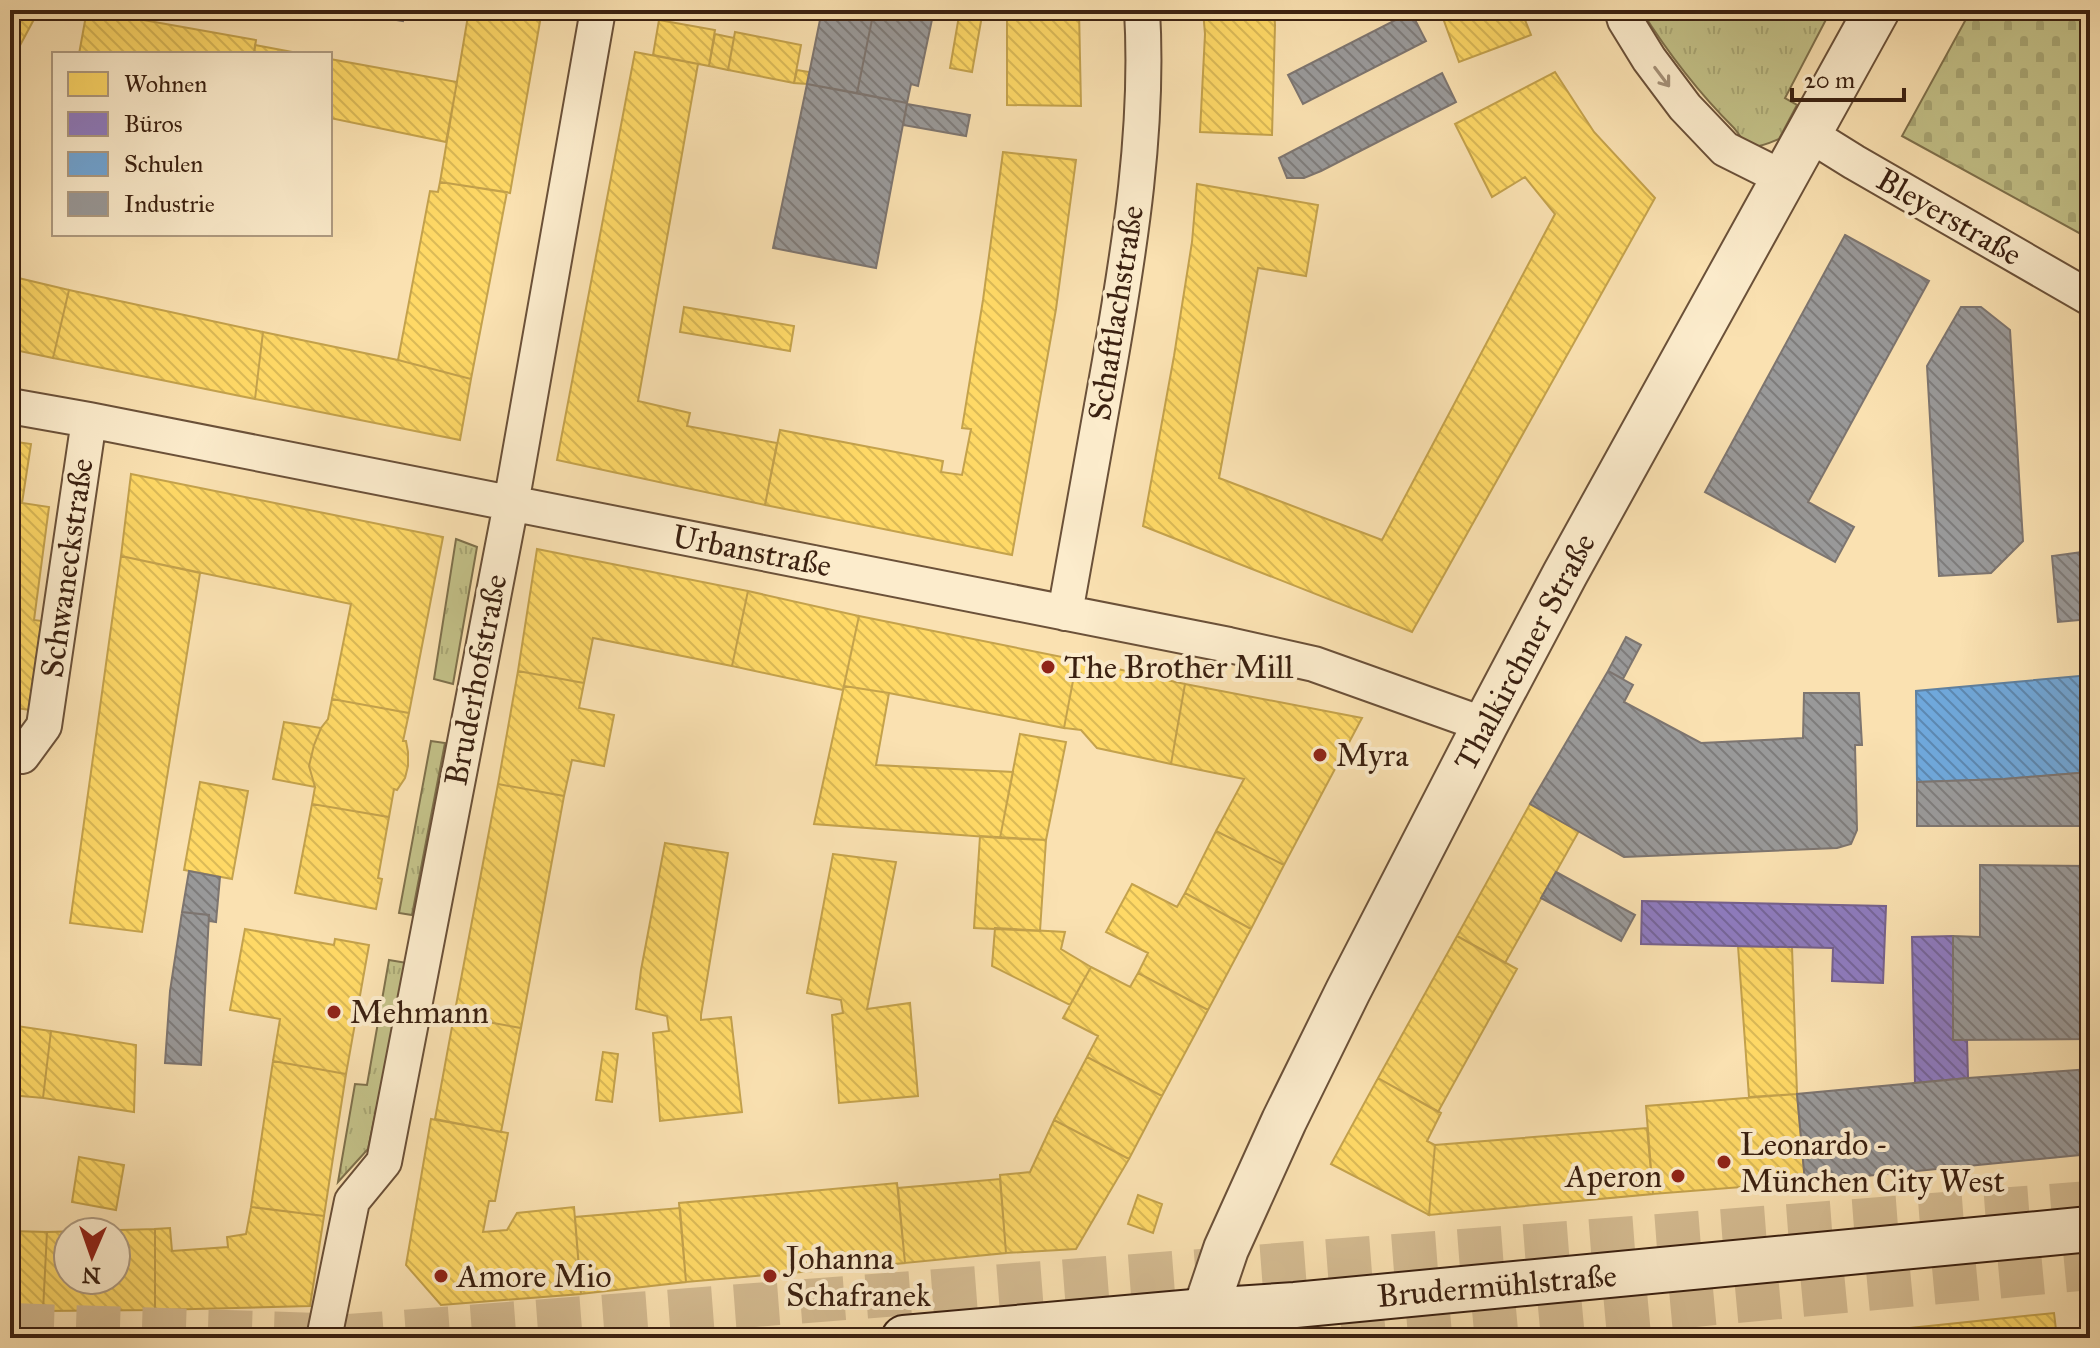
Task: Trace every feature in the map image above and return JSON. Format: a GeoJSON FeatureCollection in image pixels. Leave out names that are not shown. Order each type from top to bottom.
{"type":"FeatureCollection","features":[{"type":"Feature","properties":{"kind":"street","name":"Bruderhofstraße"},"geometry":{"type":"LineString","coordinates":[[324,1338],[352,1201],[384,1162],[511,504],[598,10]]}},
{"type":"Feature","properties":{"kind":"street","name":"Schaftlachstraße"},"geometry":{"type":"LineString","coordinates":[[1065,613],[1128,262],[1139,152],[1144,55],[1142,10]]}},
{"type":"Feature","properties":{"kind":"street"},"geometry":{"type":"LineString","coordinates":[[1622,10],[1649,59],[1685,107],[1725,149],[1783,178]]}},
{"type":"Feature","properties":{"kind":"street","name":"Thalkirchner Straße"},"geometry":{"type":"LineString","coordinates":[[1201,1329],[1226,1249],[1284,1121],[1354,979],[1565,574],[1877,10]]}},
{"type":"Feature","properties":{"kind":"street","name":"Bleyerstraße"},"geometry":{"type":"LineString","coordinates":[[1809,134],[2090,298]]}},
{"type":"Feature","properties":{"kind":"street","name":"Urbanstraße"},"geometry":{"type":"LineString","coordinates":[[10,406],[1229,645],[1314,664],[1485,725]]}},
{"type":"Feature","properties":{"kind":"street","name":"Schwaneckstraße"},"geometry":{"type":"LineString","coordinates":[[22,756],[44,726],[89,420]]}},
{"type":"Feature","properties":{"kind":"street","name":"Brudermühlstraße"},"geometry":{"type":"LineString","coordinates":[[904,1338],[1201,1329],[1295,1305],[2090,1229]]}},
{"type":"Feature","properties":{"kind":"green space"},"geometry":{"type":"Polygon","coordinates":[[[1641,10],[1831,10],[1785,98],[1797,105],[1779,139],[1752,147],[1695,85],[1641,10]]]}},
{"type":"Feature","properties":{"kind":"green space"},"geometry":{"type":"Polygon","coordinates":[[[1971,10],[2090,10],[2090,239],[1902,136],[1971,10]]]}},
{"type":"Feature","properties":{"kind":"green space"},"geometry":{"type":"Polygon","coordinates":[[[456,539],[477,547],[453,684],[434,679],[456,539]]]}},
{"type":"Feature","properties":{"kind":"green space"},"geometry":{"type":"Polygon","coordinates":[[[431,741],[445,743],[412,915],[399,913],[431,741]]]}},
{"type":"Feature","properties":{"kind":"green space"},"geometry":{"type":"Polygon","coordinates":[[[389,960],[407,963],[368,1149],[338,1182],[355,1084],[367,1085],[389,960]]]}},
{"type":"Feature","properties":{"kind":"building: Wohnen"},"geometry":{"type":"Polygon","coordinates":[[[10,10],[39,10],[10,64],[10,10]]]}},
{"type":"Feature","properties":{"kind":"building: Wohnen"},"geometry":{"type":"Polygon","coordinates":[[[87,10],[256,40],[254,52],[79,52],[87,10]]]}},
{"type":"Feature","properties":{"kind":"building: Wohnen"},"geometry":{"type":"Polygon","coordinates":[[[469,10],[542,10],[510,193],[440,182],[469,10]]]}},
{"type":"Feature","properties":{"kind":"building: Wohnen"},"geometry":{"type":"Polygon","coordinates":[[[960,10],[983,10],[972,72],[950,68],[960,10]]]}},
{"type":"Feature","properties":{"kind":"building: Wohnen"},"geometry":{"type":"Polygon","coordinates":[[[1007,10],[1079,10],[1081,106],[1007,105],[1007,10]]]}},
{"type":"Feature","properties":{"kind":"building: Wohnen"},"geometry":{"type":"Polygon","coordinates":[[[1203,10],[1274,10],[1272,135],[1200,132],[1205,34],[1203,10]]]}},
{"type":"Feature","properties":{"kind":"building: Wohnen"},"geometry":{"type":"Polygon","coordinates":[[[1440,10],[1521,10],[1531,35],[1459,62],[1440,10]]]}},
{"type":"Feature","properties":{"kind":"building: Wohnen"},"geometry":{"type":"Polygon","coordinates":[[[659,20],[715,30],[709,66],[653,55],[659,20]]]}},
{"type":"Feature","properties":{"kind":"building: Wohnen"},"geometry":{"type":"Polygon","coordinates":[[[735,32],[801,45],[794,83],[728,70],[735,32]]]}},
{"type":"Feature","properties":{"kind":"building: Wohnen"},"geometry":{"type":"Polygon","coordinates":[[[715,34],[734,38],[728,70],[709,66],[715,34]]]}},
{"type":"Feature","properties":{"kind":"building: Wohnen"},"geometry":{"type":"Polygon","coordinates":[[[255,45],[292,52],[254,52],[255,45]]]}},
{"type":"Feature","properties":{"kind":"building: Wohnen"},"geometry":{"type":"Polygon","coordinates":[[[635,52],[698,64],[638,401],[690,413],[687,426],[777,443],[765,505],[557,460],[635,52]]]}},
{"type":"Feature","properties":{"kind":"building: Wohnen"},"geometry":{"type":"Polygon","coordinates":[[[332,59],[457,82],[446,142],[332,118],[332,59]]]}},
{"type":"Feature","properties":{"kind":"building: Wohnen"},"geometry":{"type":"Polygon","coordinates":[[[797,70],[809,72],[807,84],[794,83],[797,70]]]}},
{"type":"Feature","properties":{"kind":"building: Wohnen"},"geometry":{"type":"Polygon","coordinates":[[[1555,72],[1594,132],[1655,198],[1412,632],[1143,526],[1192,242],[1197,184],[1318,205],[1306,276],[1258,268],[1219,478],[1382,540],[1555,214],[1525,177],[1492,197],[1455,124],[1555,72]]]}},
{"type":"Feature","properties":{"kind":"building: Wohnen"},"geometry":{"type":"Polygon","coordinates":[[[1003,152],[1076,160],[1056,309],[1012,555],[765,505],[780,430],[943,461],[941,472],[962,475],[971,429],[962,428],[1003,152]]]}},
{"type":"Feature","properties":{"kind":"building: Wohnen"},"geometry":{"type":"Polygon","coordinates":[[[440,182],[507,192],[471,379],[398,360],[430,191],[438,192],[440,182]]]}},
{"type":"Feature","properties":{"kind":"building: Wohnen"},"geometry":{"type":"Polygon","coordinates":[[[10,276],[69,290],[53,358],[10,349],[10,276]]]}},
{"type":"Feature","properties":{"kind":"building: Wohnen"},"geometry":{"type":"Polygon","coordinates":[[[69,290],[263,332],[255,399],[53,358],[69,290]]]}},
{"type":"Feature","properties":{"kind":"building: Wohnen"},"geometry":{"type":"Polygon","coordinates":[[[684,307],[794,326],[790,351],[680,332],[684,307]]]}},
{"type":"Feature","properties":{"kind":"building: Wohnen"},"geometry":{"type":"Polygon","coordinates":[[[263,332],[398,360],[471,379],[460,440],[255,399],[263,332]]]}},
{"type":"Feature","properties":{"kind":"building: Wohnen"},"geometry":{"type":"Polygon","coordinates":[[[10,441],[31,444],[22,503],[49,507],[34,620],[42,621],[30,710],[10,707],[10,441]]]}},
{"type":"Feature","properties":{"kind":"building: Wohnen"},"geometry":{"type":"Polygon","coordinates":[[[131,474],[443,537],[409,713],[332,699],[351,604],[121,556],[131,474]]]}},
{"type":"Feature","properties":{"kind":"building: Wohnen"},"geometry":{"type":"Polygon","coordinates":[[[537,549],[748,591],[732,666],[593,638],[584,683],[518,671],[537,549]]]}},
{"type":"Feature","properties":{"kind":"building: Wohnen"},"geometry":{"type":"Polygon","coordinates":[[[121,556],[200,573],[142,932],[70,923],[121,556]]]}},
{"type":"Feature","properties":{"kind":"building: Wohnen"},"geometry":{"type":"Polygon","coordinates":[[[748,591],[859,616],[843,690],[732,666],[748,591]]]}},
{"type":"Feature","properties":{"kind":"building: Wohnen"},"geometry":{"type":"Polygon","coordinates":[[[859,616],[1077,660],[1064,728],[844,686],[859,616]]]}},
{"type":"Feature","properties":{"kind":"building: Wohnen"},"geometry":{"type":"Polygon","coordinates":[[[1077,660],[1185,684],[1171,764],[1097,748],[1081,730],[1064,728],[1077,660]]]}},
{"type":"Feature","properties":{"kind":"building: Wohnen"},"geometry":{"type":"Polygon","coordinates":[[[518,671],[584,683],[579,708],[614,715],[604,766],[572,760],[564,796],[498,784],[518,671]]]}},
{"type":"Feature","properties":{"kind":"building: Wohnen"},"geometry":{"type":"Polygon","coordinates":[[[1185,684],[1362,718],[1284,865],[1216,831],[1244,779],[1171,764],[1185,684]]]}},
{"type":"Feature","properties":{"kind":"building: Wohnen"},"geometry":{"type":"Polygon","coordinates":[[[844,686],[889,693],[876,765],[1013,772],[1000,838],[814,824],[844,686]]]}},
{"type":"Feature","properties":{"kind":"building: Wohnen"},"geometry":{"type":"Polygon","coordinates":[[[332,699],[409,713],[403,741],[406,741],[408,766],[405,778],[397,790],[394,789],[389,817],[312,804],[315,787],[309,766],[314,745],[328,719],[332,699]]]}},
{"type":"Feature","properties":{"kind":"building: Wohnen"},"geometry":{"type":"Polygon","coordinates":[[[284,722],[321,728],[309,766],[315,787],[273,779],[284,722]]]}},
{"type":"Feature","properties":{"kind":"building: Wohnen"},"geometry":{"type":"Polygon","coordinates":[[[1020,734],[1066,742],[1046,840],[1000,838],[1020,734]]]}},
{"type":"Feature","properties":{"kind":"building: Wohnen"},"geometry":{"type":"Polygon","coordinates":[[[200,782],[248,791],[232,879],[184,870],[200,782]]]}},
{"type":"Feature","properties":{"kind":"building: Wohnen"},"geometry":{"type":"Polygon","coordinates":[[[498,784],[564,796],[521,1028],[454,1016],[498,784]]]}},
{"type":"Feature","properties":{"kind":"building: Wohnen"},"geometry":{"type":"Polygon","coordinates":[[[312,804],[389,817],[376,909],[295,893],[312,804]]]}},
{"type":"Feature","properties":{"kind":"building: Wohnen"},"geometry":{"type":"Polygon","coordinates":[[[1530,804],[1579,831],[1505,963],[1457,936],[1530,804]]]}},
{"type":"Feature","properties":{"kind":"building: Wohnen"},"geometry":{"type":"Polygon","coordinates":[[[1216,831],[1284,865],[1251,929],[1185,893],[1216,831]]]}},
{"type":"Feature","properties":{"kind":"building: Wohnen"},"geometry":{"type":"Polygon","coordinates":[[[980,836],[1046,840],[1040,931],[974,928],[980,836]]]}},
{"type":"Feature","properties":{"kind":"building: Wohnen"},"geometry":{"type":"Polygon","coordinates":[[[665,843],[728,853],[701,1020],[731,1017],[742,1112],[660,1121],[653,1033],[669,1031],[667,1016],[636,1009],[665,843]]]}},
{"type":"Feature","properties":{"kind":"building: Wohnen"},"geometry":{"type":"Polygon","coordinates":[[[833,854],[896,862],[867,1009],[910,1003],[918,1096],[839,1103],[832,1015],[843,1013],[841,1000],[807,993],[833,854]]]}},
{"type":"Feature","properties":{"kind":"building: Wohnen"},"geometry":{"type":"Polygon","coordinates":[[[1132,884],[1177,907],[1185,893],[1251,929],[1208,1010],[1138,973],[1148,953],[1106,932],[1132,884]]]}},
{"type":"Feature","properties":{"kind":"building: Wohnen"},"geometry":{"type":"Polygon","coordinates":[[[995,928],[1065,932],[1061,949],[1091,967],[1070,1005],[992,966],[995,928]]]}},
{"type":"Feature","properties":{"kind":"building: Wohnen"},"geometry":{"type":"Polygon","coordinates":[[[245,929],[334,945],[335,939],[369,945],[346,1074],[273,1061],[280,1019],[230,1010],[245,929]]]}},
{"type":"Feature","properties":{"kind":"building: Wohnen"},"geometry":{"type":"Polygon","coordinates":[[[1457,936],[1517,969],[1438,1112],[1378,1078],[1457,936]]]}},
{"type":"Feature","properties":{"kind":"building: Wohnen"},"geometry":{"type":"Polygon","coordinates":[[[1738,946],[1792,947],[1797,1094],[1749,1097],[1738,946]]]}},
{"type":"Feature","properties":{"kind":"building: Wohnen"},"geometry":{"type":"Polygon","coordinates":[[[1091,967],[1130,987],[1138,973],[1208,1010],[1162,1096],[1087,1057],[1098,1036],[1063,1018],[1091,967]]]}},
{"type":"Feature","properties":{"kind":"building: Wohnen"},"geometry":{"type":"Polygon","coordinates":[[[454,1016],[521,1028],[501,1132],[435,1119],[454,1016]]]}},
{"type":"Feature","properties":{"kind":"building: Wohnen"},"geometry":{"type":"Polygon","coordinates":[[[10,1025],[51,1031],[43,1098],[10,1095],[10,1025]]]}},
{"type":"Feature","properties":{"kind":"building: Wohnen"},"geometry":{"type":"Polygon","coordinates":[[[51,1031],[136,1045],[134,1112],[43,1098],[51,1031]]]}},
{"type":"Feature","properties":{"kind":"building: Wohnen"},"geometry":{"type":"Polygon","coordinates":[[[603,1052],[618,1054],[612,1102],[596,1100],[603,1052]]]}},
{"type":"Feature","properties":{"kind":"building: Wohnen"},"geometry":{"type":"Polygon","coordinates":[[[1087,1057],[1162,1096],[1129,1159],[1054,1120],[1087,1057]]]}},
{"type":"Feature","properties":{"kind":"building: Wohnen"},"geometry":{"type":"Polygon","coordinates":[[[273,1061],[346,1074],[324,1216],[251,1207],[273,1061]]]}},
{"type":"Feature","properties":{"kind":"building: Wohnen"},"geometry":{"type":"Polygon","coordinates":[[[1378,1078],[1441,1113],[1427,1141],[1435,1145],[1429,1215],[1331,1164],[1378,1078]]]}},
{"type":"Feature","properties":{"kind":"building: Wohnen"},"geometry":{"type":"Polygon","coordinates":[[[1797,1094],[1805,1182],[1653,1194],[1646,1106],[1797,1094]]]}},
{"type":"Feature","properties":{"kind":"building: Wohnen"},"geometry":{"type":"Polygon","coordinates":[[[431,1119],[508,1133],[495,1201],[489,1201],[483,1232],[507,1230],[517,1213],[574,1207],[581,1294],[441,1305],[406,1265],[431,1119]]]}},
{"type":"Feature","properties":{"kind":"building: Wohnen"},"geometry":{"type":"Polygon","coordinates":[[[1054,1120],[1129,1159],[1076,1249],[1006,1253],[1000,1175],[1030,1172],[1054,1120]]]}},
{"type":"Feature","properties":{"kind":"building: Wohnen"},"geometry":{"type":"Polygon","coordinates":[[[1647,1128],[1653,1194],[1429,1215],[1435,1145],[1647,1128]]]}},
{"type":"Feature","properties":{"kind":"building: Wohnen"},"geometry":{"type":"Polygon","coordinates":[[[79,1157],[124,1165],[116,1210],[72,1202],[79,1157]]]}},
{"type":"Feature","properties":{"kind":"building: Wohnen"},"geometry":{"type":"Polygon","coordinates":[[[1000,1179],[1006,1253],[905,1263],[898,1188],[1000,1179]]]}},
{"type":"Feature","properties":{"kind":"building: Wohnen"},"geometry":{"type":"Polygon","coordinates":[[[897,1183],[905,1263],[686,1282],[679,1203],[897,1183]]]}},
{"type":"Feature","properties":{"kind":"building: Wohnen"},"geometry":{"type":"Polygon","coordinates":[[[1138,1195],[1162,1204],[1153,1233],[1128,1224],[1138,1195]]]}},
{"type":"Feature","properties":{"kind":"building: Wohnen"},"geometry":{"type":"Polygon","coordinates":[[[251,1207],[324,1216],[310,1306],[155,1310],[155,1229],[170,1228],[172,1251],[228,1247],[227,1237],[246,1234],[251,1207]]]}},
{"type":"Feature","properties":{"kind":"building: Wohnen"},"geometry":{"type":"Polygon","coordinates":[[[680,1208],[686,1282],[581,1294],[575,1217],[680,1208]]]}},
{"type":"Feature","properties":{"kind":"building: Wohnen"},"geometry":{"type":"Polygon","coordinates":[[[155,1229],[155,1310],[43,1311],[47,1232],[52,1232],[52,1296],[132,1296],[132,1230],[155,1229]]]}},
{"type":"Feature","properties":{"kind":"building: Wohnen"},"geometry":{"type":"Polygon","coordinates":[[[10,1231],[47,1232],[43,1311],[10,1309],[10,1231]]]}},
{"type":"Feature","properties":{"kind":"building: Wohnen"},"geometry":{"type":"Polygon","coordinates":[[[2054,1313],[2057,1338],[1882,1338],[1882,1331],[2054,1313]]]}},
{"type":"Feature","properties":{"kind":"building: Wohnen"},"geometry":{"type":"Polygon","coordinates":[[[1882,1331],[1882,1338],[1810,1338],[1850,1334],[1882,1331]]]}},
{"type":"Feature","properties":{"kind":"building: Büros"},"geometry":{"type":"Polygon","coordinates":[[[1642,901],[1886,906],[1883,983],[1832,981],[1833,948],[1641,944],[1642,901]]]}},
{"type":"Feature","properties":{"kind":"building: Büros"},"geometry":{"type":"Polygon","coordinates":[[[1953,936],[1953,1040],[1967,1040],[1968,1078],[1915,1083],[1912,937],[1953,936]]]}},
{"type":"Feature","properties":{"kind":"building: Schulen"},"geometry":{"type":"Polygon","coordinates":[[[2090,675],[2090,772],[1917,782],[1916,691],[2090,675]]]}},
{"type":"Feature","properties":{"kind":"building: Industrie"},"geometry":{"type":"Polygon","coordinates":[[[361,10],[405,10],[403,21],[360,14],[361,10]]]}},
{"type":"Feature","properties":{"kind":"building: Industrie"},"geometry":{"type":"Polygon","coordinates":[[[822,10],[874,10],[857,93],[807,84],[822,10]]]}},
{"type":"Feature","properties":{"kind":"building: Industrie"},"geometry":{"type":"Polygon","coordinates":[[[874,10],[934,10],[918,86],[911,84],[907,103],[857,93],[874,10]]]}},
{"type":"Feature","properties":{"kind":"building: Industrie"},"geometry":{"type":"Polygon","coordinates":[[[1411,12],[1426,41],[1303,104],[1288,75],[1411,12]]]}},
{"type":"Feature","properties":{"kind":"building: Industrie"},"geometry":{"type":"Polygon","coordinates":[[[1442,73],[1456,102],[1321,171],[1304,178],[1287,178],[1279,158],[1442,73]]]}},
{"type":"Feature","properties":{"kind":"building: Industrie"},"geometry":{"type":"Polygon","coordinates":[[[807,84],[907,103],[876,268],[773,248],[807,84]]]}},
{"type":"Feature","properties":{"kind":"building: Industrie"},"geometry":{"type":"Polygon","coordinates":[[[907,104],[970,115],[966,136],[903,125],[907,104]]]}},
{"type":"Feature","properties":{"kind":"building: Industrie"},"geometry":{"type":"Polygon","coordinates":[[[1845,235],[1929,281],[1808,502],[1854,527],[1835,562],[1705,492],[1845,235]]]}},
{"type":"Feature","properties":{"kind":"building: Industrie"},"geometry":{"type":"Polygon","coordinates":[[[1961,307],[1981,307],[2010,330],[2023,541],[1991,573],[1939,576],[1927,366],[1961,307]]]}},
{"type":"Feature","properties":{"kind":"building: Industrie"},"geometry":{"type":"Polygon","coordinates":[[[2086,370],[2090,370],[2090,415],[2086,370]]]}},
{"type":"Feature","properties":{"kind":"building: Industrie"},"geometry":{"type":"Polygon","coordinates":[[[2090,551],[2090,619],[2058,622],[2052,556],[2090,551]]]}},
{"type":"Feature","properties":{"kind":"building: Industrie"},"geometry":{"type":"Polygon","coordinates":[[[1626,637],[1641,645],[1623,679],[1608,671],[1626,637]]]}},
{"type":"Feature","properties":{"kind":"building: Industrie"},"geometry":{"type":"Polygon","coordinates":[[[1608,671],[1633,685],[1624,702],[1701,743],[1803,738],[1804,693],[1859,693],[1862,745],[1855,745],[1857,830],[1851,844],[1837,848],[1624,857],[1530,804],[1608,671]]]}},
{"type":"Feature","properties":{"kind":"building: Industrie"},"geometry":{"type":"Polygon","coordinates":[[[2090,772],[2090,826],[1917,826],[1917,782],[2090,772]]]}},
{"type":"Feature","properties":{"kind":"building: Industrie"},"geometry":{"type":"Polygon","coordinates":[[[1980,865],[2090,866],[2090,1039],[1953,1040],[1953,936],[1980,937],[1980,865]]]}},
{"type":"Feature","properties":{"kind":"building: Industrie"},"geometry":{"type":"Polygon","coordinates":[[[189,871],[220,877],[216,922],[209,921],[209,915],[182,912],[189,871]]]}},
{"type":"Feature","properties":{"kind":"building: Industrie"},"geometry":{"type":"Polygon","coordinates":[[[1556,872],[1635,915],[1621,941],[1541,898],[1556,872]]]}},
{"type":"Feature","properties":{"kind":"building: Industrie"},"geometry":{"type":"Polygon","coordinates":[[[182,912],[209,915],[201,1065],[165,1063],[170,991],[182,912]]]}},
{"type":"Feature","properties":{"kind":"building: Industrie"},"geometry":{"type":"Polygon","coordinates":[[[2090,1069],[2090,1154],[1805,1182],[1797,1094],[2090,1069]]]}},
{"type":"Feature","properties":{"kind":"tunnel"},"geometry":{"type":"LineString","coordinates":[[10,1325],[349,1336],[2090,1203]]}},
{"type":"Feature","properties":{"kind":"tunnel"},"geometry":{"type":"LineString","coordinates":[[1342,1338],[2090,1268]]}},
{"type":"Feature","properties":{"kind":"place","name":"The Brother Mill"},"geometry":{"type":"Point","coordinates":[1048,667]}},
{"type":"Feature","properties":{"kind":"place","name":"Myra"},"geometry":{"type":"Point","coordinates":[1320,755]}},
{"type":"Feature","properties":{"kind":"place","name":"Mehmann"},"geometry":{"type":"Point","coordinates":[334,1012]}},
{"type":"Feature","properties":{"kind":"place","name":"Leonardo - München City West"},"geometry":{"type":"Point","coordinates":[1724,1162]}},
{"type":"Feature","properties":{"kind":"place","name":"Aperon"},"geometry":{"type":"Point","coordinates":[1678,1176]}},
{"type":"Feature","properties":{"kind":"place","name":"Amore Mio"},"geometry":{"type":"Point","coordinates":[441,1276]}},
{"type":"Feature","properties":{"kind":"place","name":"Johanna Schafranek"},"geometry":{"type":"Point","coordinates":[770,1276]}}]}
